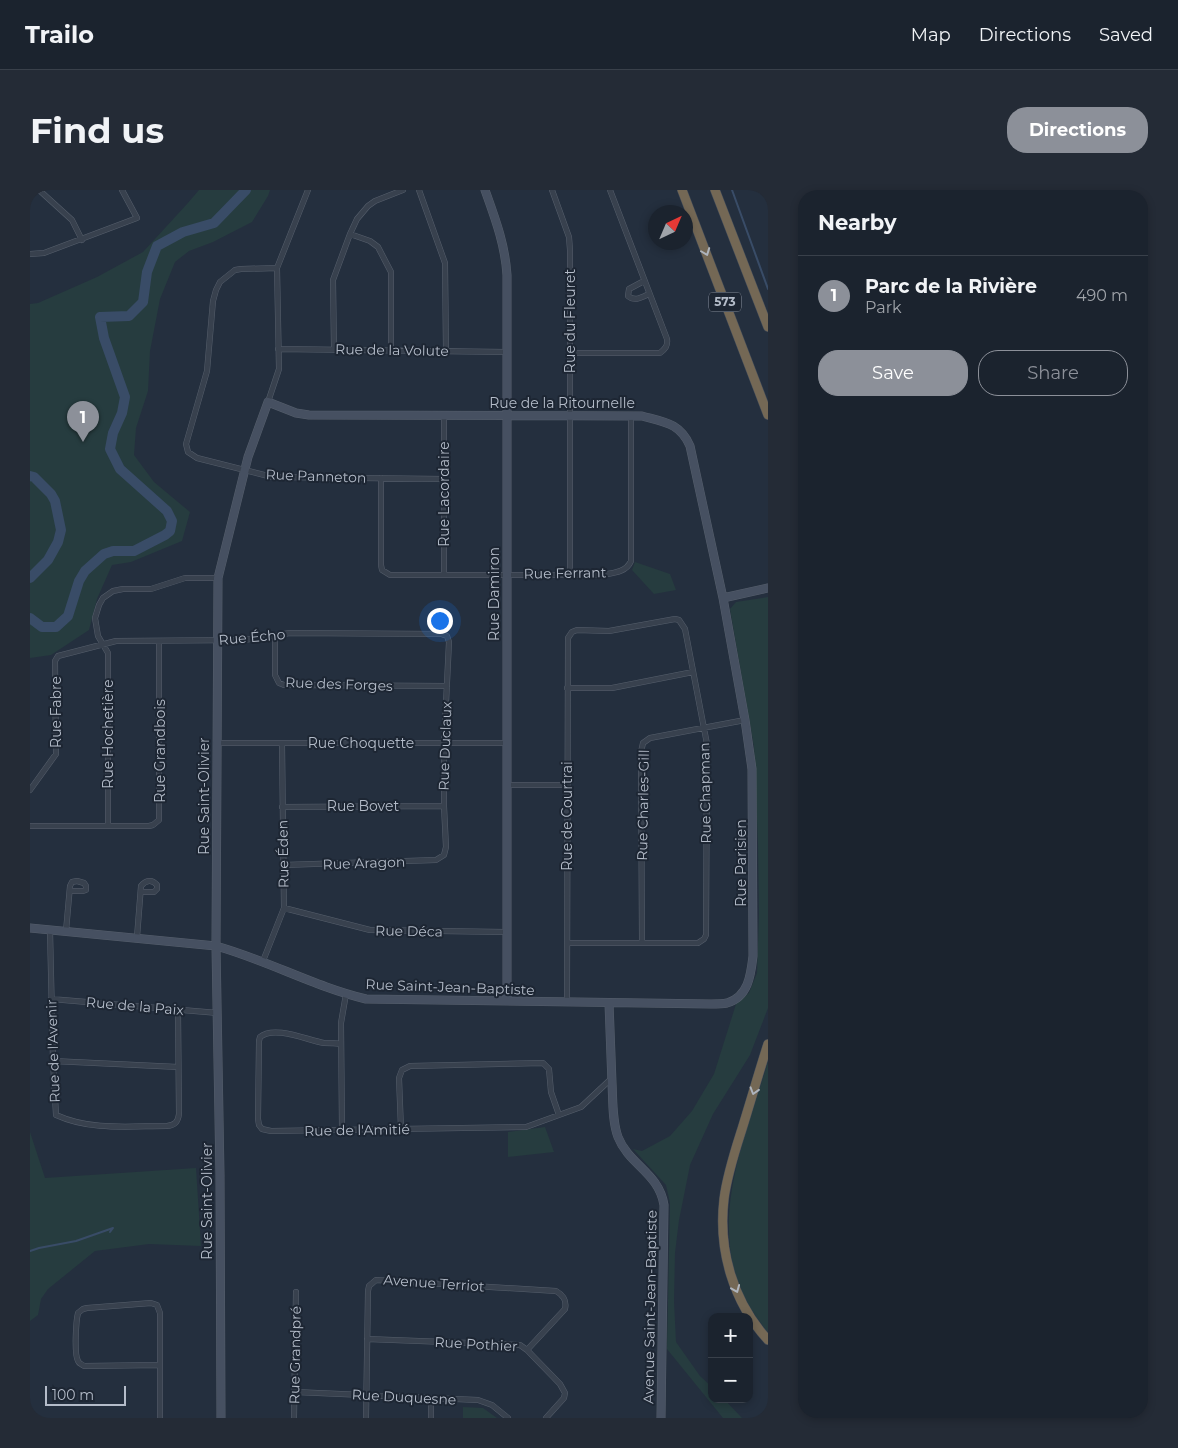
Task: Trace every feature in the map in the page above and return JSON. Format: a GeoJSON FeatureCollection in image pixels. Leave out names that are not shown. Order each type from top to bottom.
{"type":"FeatureCollection","features":[{"type":"Feature","properties":{"kind":"highway","name":"573"},"geometry":{"type":"LineString","coordinates":[[682,190],[768,415]]}},
{"type":"Feature","properties":{"kind":"highway"},"geometry":{"type":"LineString","coordinates":[[716,190],[768,327]]}},
{"type":"Feature","properties":{"kind":"highway"},"geometry":{"type":"LineString","coordinates":[[768,1044],[727,1182],[723,1204],[722,1228],[732,1280],[746,1311],[768,1340]]}},
{"type":"Feature","properties":{"kind":"street"},"geometry":{"type":"LineString","coordinates":[[39,190],[72,220],[82,240]]}},
{"type":"Feature","properties":{"kind":"street"},"geometry":{"type":"LineString","coordinates":[[30,254],[44,253],[136,218],[122,190]]}},
{"type":"Feature","properties":{"kind":"street","name":"Rue Saint-Olivier"},"geometry":{"type":"LineString","coordinates":[[221,1418],[216,946],[218,578],[244,470],[279,369],[277,268],[308,190]]}},
{"type":"Feature","properties":{"kind":"street"},"geometry":{"type":"LineString","coordinates":[[334,349],[333,280],[350,234],[357,219],[368,206],[375,201],[403,190]]}},
{"type":"Feature","properties":{"kind":"street"},"geometry":{"type":"LineString","coordinates":[[420,190],[446,263],[446,351]]}},
{"type":"Feature","properties":{"kind":"street","name":"Rue Damiron"},"geometry":{"type":"LineString","coordinates":[[484,190],[500,230],[506,253],[507,283],[507,1001]]}},
{"type":"Feature","properties":{"kind":"street","name":"Rue du Fleuret"},"geometry":{"type":"LineString","coordinates":[[552,190],[570,237],[570,574]]}},
{"type":"Feature","properties":{"kind":"street"},"geometry":{"type":"LineString","coordinates":[[570,353],[660,353],[668,344],[610,190]]}},
{"type":"Feature","properties":{"kind":"street"},"geometry":{"type":"LineString","coordinates":[[350,234],[370,241],[378,247],[391,272],[391,350]]}},
{"type":"Feature","properties":{"kind":"street","name":"Rue Panneton"},"geometry":{"type":"LineString","coordinates":[[277,268],[235,270],[227,275],[216,290],[213,301],[207,371],[186,444],[188,452],[191,455],[272,477],[444,478]]}},
{"type":"Feature","properties":{"kind":"street"},"geometry":{"type":"LineString","coordinates":[[644,281],[629,289],[628,296],[635,300],[649,294]]}},
{"type":"Feature","properties":{"kind":"street","name":"Rue de la Volute"},"geometry":{"type":"LineString","coordinates":[[278,349],[507,352]]}},
{"type":"Feature","properties":{"kind":"street","name":"Rue de la Ritournelle"},"geometry":{"type":"LineString","coordinates":[[268,402],[296,414],[642,416],[672,424],[686,437],[690,446],[723,598]]}},
{"type":"Feature","properties":{"kind":"street","name":"Rue Lacordaire"},"geometry":{"type":"LineString","coordinates":[[444,414],[444,574]]}},
{"type":"Feature","properties":{"kind":"street","name":"Rue Ferrant"},"geometry":{"type":"LineString","coordinates":[[381,478],[381,565],[382,570],[390,575],[600,575],[614,572],[625,569],[630,564],[631,416]]}},
{"type":"Feature","properties":{"kind":"street","name":"Rue Hochetière"},"geometry":{"type":"LineString","coordinates":[[108,826],[108,653],[98,636],[95,618],[98,605],[112,591],[123,588],[151,589],[185,578],[218,578]]}},
{"type":"Feature","properties":{"kind":"street"},"geometry":{"type":"LineString","coordinates":[[723,598],[768,588]]}},
{"type":"Feature","properties":{"kind":"street","name":"Rue Parisien"},"geometry":{"type":"LineString","coordinates":[[609,1003],[728,1003],[740,995],[750,978],[753,956],[752,769],[723,598]]}},
{"type":"Feature","properties":{"kind":"street","name":"Rue Chapman"},"geometry":{"type":"LineString","coordinates":[[567,943],[698,943],[706,935],[707,752],[685,629],[679,620],[674,618],[616,630],[576,630],[572,632]]}},
{"type":"Feature","properties":{"kind":"street","name":"Rue de Courtrai"},"geometry":{"type":"LineString","coordinates":[[567,1002],[568,638],[572,632]]}},
{"type":"Feature","properties":{"kind":"street","name":"Rue Écho"},"geometry":{"type":"LineString","coordinates":[[58,656],[116,640],[244,640],[290,633],[441,634],[447,636]]}},
{"type":"Feature","properties":{"kind":"street","name":"Rue des Forges"},"geometry":{"type":"LineString","coordinates":[[275,636],[275,675],[279,683],[284,685],[447,686]]}},
{"type":"Feature","properties":{"kind":"street","name":"Rue Duclaux"},"geometry":{"type":"LineString","coordinates":[[444,855],[446,847],[444,744],[449,642],[447,636]]}},
{"type":"Feature","properties":{"kind":"street","name":"Rue Grandbois"},"geometry":{"type":"LineString","coordinates":[[30,826],[148,826],[153,825],[159,820],[159,641]]}},
{"type":"Feature","properties":{"kind":"street","name":"Rue Fabre"},"geometry":{"type":"LineString","coordinates":[[30,790],[56,754],[55,661],[58,656]]}},
{"type":"Feature","properties":{"kind":"street"},"geometry":{"type":"LineString","coordinates":[[568,688],[612,688],[693,672]]}},
{"type":"Feature","properties":{"kind":"street","name":"Rue Charles-Gill"},"geometry":{"type":"LineString","coordinates":[[642,942],[642,747],[646,740],[650,738],[745,720]]}},
{"type":"Feature","properties":{"kind":"street","name":"Rue Choquette"},"geometry":{"type":"LineString","coordinates":[[216,743],[506,743]]}},
{"type":"Feature","properties":{"kind":"street","name":"Rue Éden"},"geometry":{"type":"LineString","coordinates":[[263,961],[284,908],[282,743]]}},
{"type":"Feature","properties":{"kind":"street"},"geometry":{"type":"LineString","coordinates":[[507,785],[567,785]]}},
{"type":"Feature","properties":{"kind":"street","name":"Rue Bovet"},"geometry":{"type":"LineString","coordinates":[[282,807],[444,806]]}},
{"type":"Feature","properties":{"kind":"street","name":"Rue Aragon"},"geometry":{"type":"LineString","coordinates":[[282,866],[436,860],[444,855]]}},
{"type":"Feature","properties":{"kind":"street"},"geometry":{"type":"LineString","coordinates":[[66,931],[70,891]]}},
{"type":"Feature","properties":{"kind":"street"},"geometry":{"type":"LineString","coordinates":[[137,937],[141,892]]}},
{"type":"Feature","properties":{"kind":"street","name":"Rue Déca"},"geometry":{"type":"LineString","coordinates":[[284,908],[370,930],[506,932]]}},
{"type":"Feature","properties":{"kind":"street","name":"Rue Saint-Jean-Baptiste"},"geometry":{"type":"LineString","coordinates":[[30,928],[216,946],[263,961],[346,994],[366,999],[609,1003]]}},
{"type":"Feature","properties":{"kind":"street","name":"Rue de l'Avenir"},"geometry":{"type":"LineString","coordinates":[[50,930],[56,1115],[86,1125],[167,1126],[175,1124],[179,1114],[178,1010]]}},
{"type":"Feature","properties":{"kind":"street"},"geometry":{"type":"LineString","coordinates":[[342,1130],[340,1044],[342,1010],[346,994]]}},
{"type":"Feature","properties":{"kind":"street","name":"Rue de la Paix"},"geometry":{"type":"LineString","coordinates":[[52,999],[218,1013]]}},
{"type":"Feature","properties":{"kind":"street","name":"Avenue Saint-Jean-Baptiste"},"geometry":{"type":"LineString","coordinates":[[609,1003],[616,1131],[626,1152],[655,1181],[662,1194],[664,1204],[661,1418]]}},
{"type":"Feature","properties":{"kind":"street","name":"Rue de l'Amitié"},"geometry":{"type":"LineString","coordinates":[[340,1044],[287,1034],[268,1033],[260,1037],[259,1125],[266,1130],[526,1127],[581,1107],[612,1078]]}},
{"type":"Feature","properties":{"kind":"street"},"geometry":{"type":"LineString","coordinates":[[53,1061],[178,1067]]}},
{"type":"Feature","properties":{"kind":"street"},"geometry":{"type":"LineString","coordinates":[[401,1129],[399,1078],[402,1070],[410,1066],[543,1064],[549,1069],[550,1092],[559,1115]]}},
{"type":"Feature","properties":{"kind":"street","name":"Avenue Terriot"},"geometry":{"type":"LineString","coordinates":[[366,1418],[368,1291],[369,1286],[376,1280],[556,1291],[563,1296],[565,1308],[527,1350]]}},
{"type":"Feature","properties":{"kind":"street","name":"Rue Grandpré"},"geometry":{"type":"LineString","coordinates":[[294,1418],[296,1292]]}},
{"type":"Feature","properties":{"kind":"street"},"geometry":{"type":"LineString","coordinates":[[160,1365],[84,1366],[78,1361],[76,1353],[78,1313],[87,1308],[154,1304],[159,1308],[160,1313],[160,1365],[160,1418]]}},
{"type":"Feature","properties":{"kind":"street","name":"Rue Pothier"},"geometry":{"type":"LineString","coordinates":[[367,1340],[520,1345],[560,1384],[565,1393],[562,1402],[546,1418]]}},
{"type":"Feature","properties":{"kind":"street","name":"Rue Duquesne"},"geometry":{"type":"LineString","coordinates":[[295,1392],[485,1401],[508,1418]]}},
{"type":"Feature","properties":{"kind":"street"},"geometry":{"type":"LineString","coordinates":[[431,1398],[431,1418]]}},
{"type":"Feature","properties":{"kind":"green space"},"geometry":{"type":"Polygon","coordinates":[[[199,190],[270,190],[252,222],[213,242],[189,251],[175,262],[160,299],[150,351],[148,391],[136,428],[134,455],[154,482],[190,512],[182,541],[131,562],[112,565],[97,599],[89,630],[51,655],[30,658],[30,304],[38,303],[97,277],[143,252],[199,190]]]}},
{"type":"Feature","properties":{"kind":"green space"},"geometry":{"type":"Polygon","coordinates":[[[635,562],[670,574],[676,590],[654,594],[632,570],[635,562]]]}},
{"type":"Feature","properties":{"kind":"green space"},"geometry":{"type":"Polygon","coordinates":[[[768,597],[768,1008],[750,1055],[713,1114],[690,1165],[679,1220],[675,1253],[674,1301],[676,1342],[700,1376],[708,1383],[708,1400],[667,1349],[670,1203],[666,1185],[633,1149],[642,1151],[670,1136],[692,1111],[714,1074],[736,1004],[749,993],[757,973],[759,914],[754,747],[730,609],[736,602],[768,597]]]}},
{"type":"Feature","properties":{"kind":"green space"},"geometry":{"type":"Polygon","coordinates":[[[768,1062],[768,1332],[746,1300],[734,1268],[729,1234],[730,1200],[737,1166],[768,1062]]]}},
{"type":"Feature","properties":{"kind":"green space"},"geometry":{"type":"Polygon","coordinates":[[[545,1127],[554,1152],[508,1157],[508,1132],[545,1127]]]}},
{"type":"Feature","properties":{"kind":"green space"},"geometry":{"type":"Polygon","coordinates":[[[30,1132],[45,1178],[196,1168],[201,1246],[149,1244],[95,1251],[48,1289],[41,1299],[38,1315],[30,1321],[30,1132]]]}},
{"type":"Feature","properties":{"kind":"green space"},"geometry":{"type":"Polygon","coordinates":[[[711,1403],[728,1403],[742,1418],[723,1418],[711,1403]]]}},
{"type":"Feature","properties":{"kind":"green space"},"geometry":{"type":"Polygon","coordinates":[[[463,1407],[483,1408],[497,1418],[463,1418],[463,1407]]]}},
{"type":"Feature","properties":{"kind":"waterway"},"geometry":{"type":"LineString","coordinates":[[30,618],[42,627],[56,627],[68,616],[79,581],[85,571],[104,554],[113,551],[134,551],[170,531],[172,521],[167,511],[120,469],[110,449],[113,433],[122,413],[125,397],[104,338],[100,317],[129,316],[143,302],[147,272],[157,246],[183,232],[214,223],[246,190]]}},
{"type":"Feature","properties":{"kind":"waterway"},"geometry":{"type":"LineString","coordinates":[[732,190],[768,289]]}},
{"type":"Feature","properties":{"kind":"waterway"},"geometry":{"type":"LineString","coordinates":[[30,476],[34,477],[51,494],[55,501],[61,530],[58,542],[48,560],[30,578]]}},
{"type":"Feature","properties":{"kind":"waterway"},"geometry":{"type":"LineString","coordinates":[[30,1251],[76,1241],[113,1228],[110,1232]]}},
{"type":"Feature","properties":{"kind":"place","name":"Parc de la Rivière"},"geometry":{"type":"Point","coordinates":[83,442]}}]}
